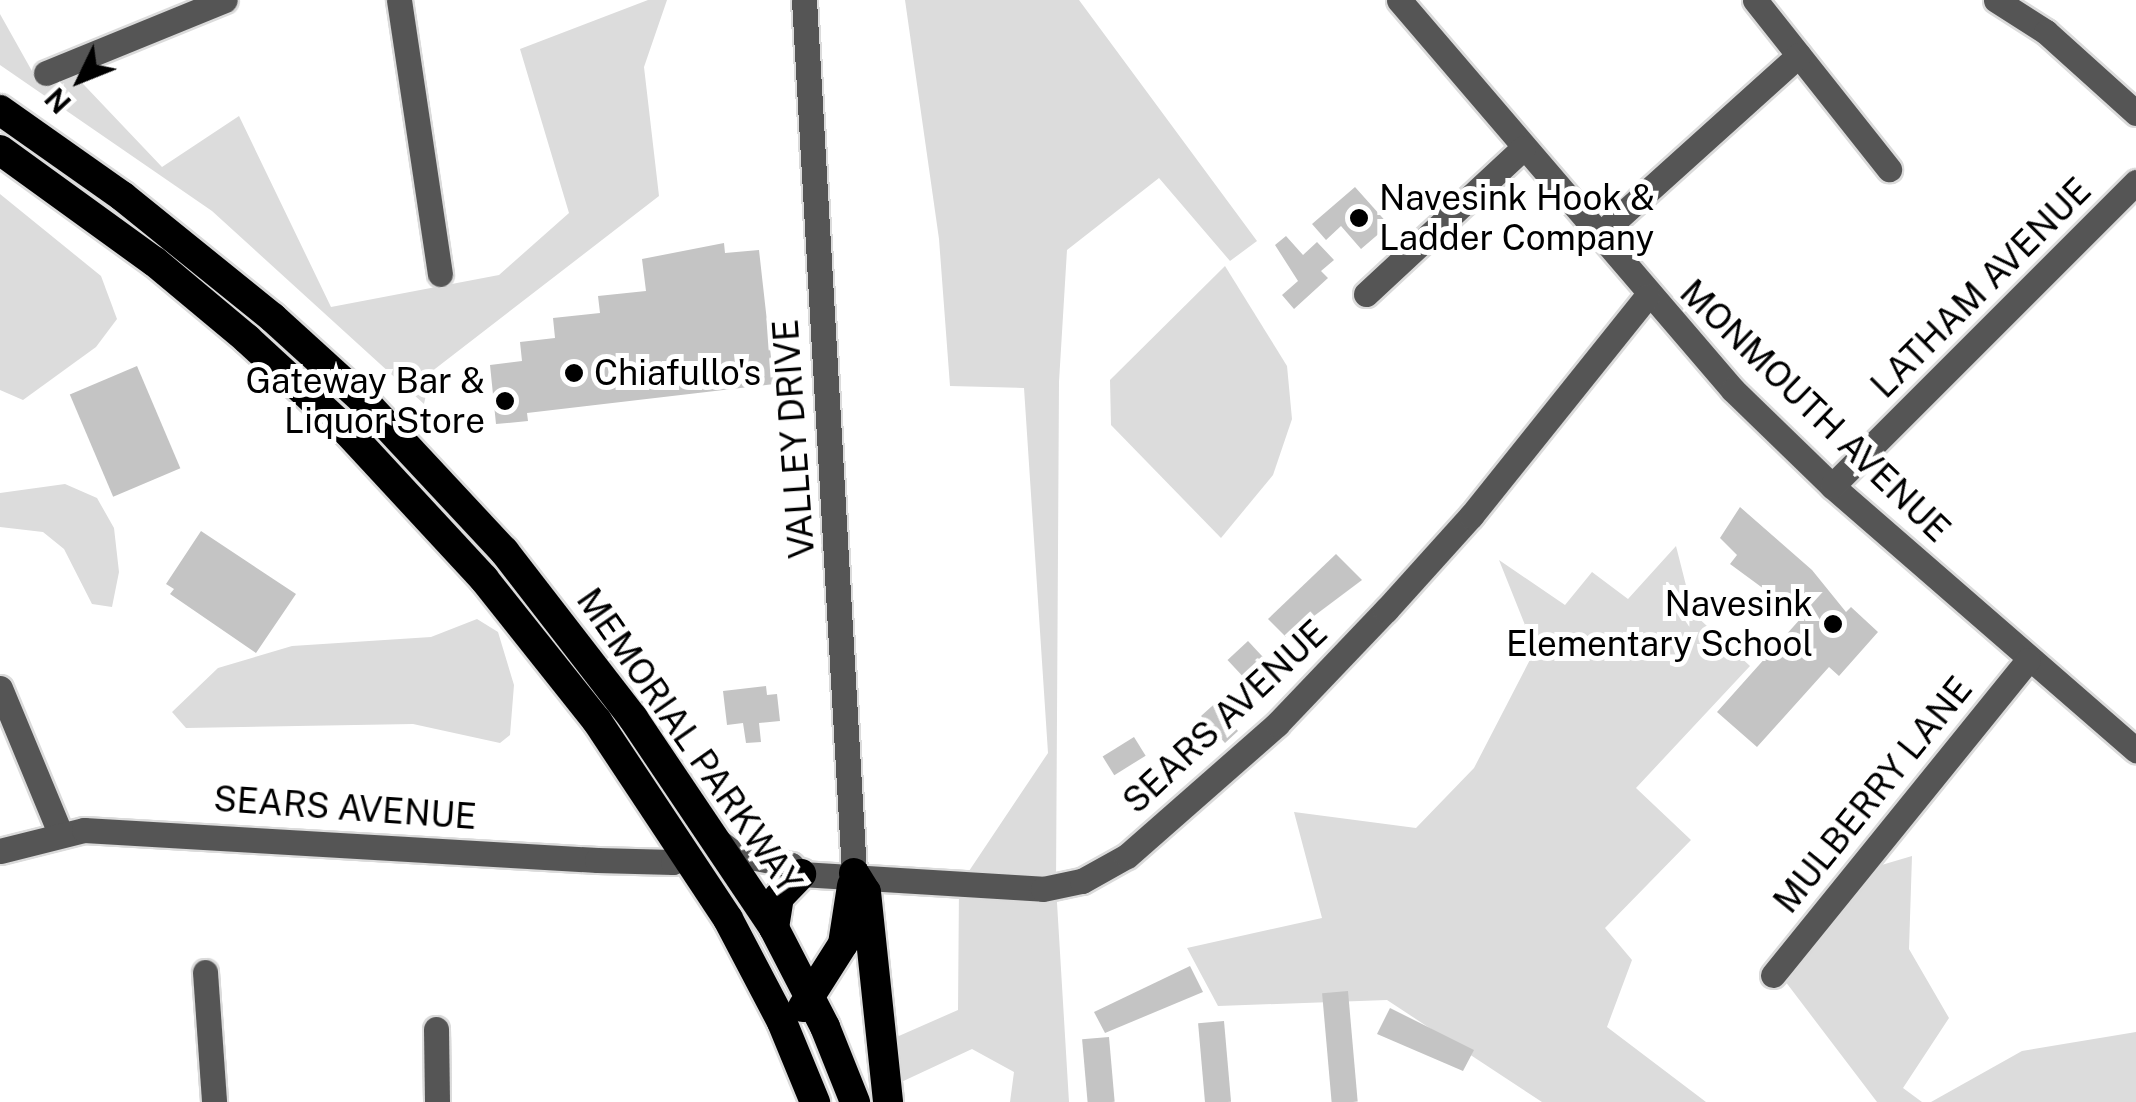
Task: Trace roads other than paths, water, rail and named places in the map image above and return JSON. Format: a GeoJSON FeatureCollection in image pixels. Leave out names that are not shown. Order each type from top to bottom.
{"type":"FeatureCollection","features":[{"type":"Feature","properties":{"kind":"highway","name":"MEMORIAL PARKWAY"},"geometry":{"type":"LineString","coordinates":[[0,110],[228,279],[406,444],[582,647],[774,928],[810,995],[854,1102]]}},
{"type":"Feature","properties":{"kind":"highway","name":"MEMORIAL PARKWAY"},"geometry":{"type":"LineString","coordinates":[[0,150],[168,273],[380,464],[544,651],[686,854],[789,1037],[814,1102]]}},
{"type":"Feature","properties":{"kind":"highway"},"geometry":{"type":"LineString","coordinates":[[789,1037],[843,944],[854,873]]}},
{"type":"Feature","properties":{"kind":"highway"},"geometry":{"type":"LineString","coordinates":[[854,873],[866,892],[888,1102]]}},
{"type":"Feature","properties":{"kind":"highway"},"geometry":{"type":"LineString","coordinates":[[774,928],[780,897],[801,874]]}},
{"type":"Feature","properties":{"kind":"street"},"geometry":{"type":"LineString","coordinates":[[46,73],[226,0]]}},
{"type":"Feature","properties":{"kind":"street"},"geometry":{"type":"LineString","coordinates":[[399,0],[440,274]]}},
{"type":"Feature","properties":{"kind":"street","name":"VALLEY DRIVE"},"geometry":{"type":"LineString","coordinates":[[804,0],[854,873]]}},
{"type":"Feature","properties":{"kind":"street","name":"MONMOUTH AVENUE"},"geometry":{"type":"LineString","coordinates":[[1398,0],[1647,296],[1832,486],[2136,750]]}},
{"type":"Feature","properties":{"kind":"street"},"geometry":{"type":"LineString","coordinates":[[1755,0],[1889,169]]}},
{"type":"Feature","properties":{"kind":"street"},"geometry":{"type":"LineString","coordinates":[[1996,0],[2046,32],[2136,113]]}},
{"type":"Feature","properties":{"kind":"street"},"geometry":{"type":"LineString","coordinates":[[1598,236],[1800,56]]}},
{"type":"Feature","properties":{"kind":"street"},"geometry":{"type":"LineString","coordinates":[[1366,294],[1524,148]]}},
{"type":"Feature","properties":{"kind":"street","name":"LATHAM AVENUE"},"geometry":{"type":"LineString","coordinates":[[1832,486],[2136,182]]}},
{"type":"Feature","properties":{"kind":"street","name":"SEARS AVENUE"},"geometry":{"type":"LineString","coordinates":[[714,836],[735,854],[790,865],[801,874],[854,873],[1043,889],[1082,881],[1127,856],[1277,724],[1386,610],[1496,487],[1647,296]]}},
{"type":"Feature","properties":{"kind":"street","name":"MULBERRY LANE"},"geometry":{"type":"LineString","coordinates":[[1773,975],[2028,660]]}},
{"type":"Feature","properties":{"kind":"street"},"geometry":{"type":"LineString","coordinates":[[0,688],[61,835]]}},
{"type":"Feature","properties":{"kind":"street","name":"SEARS AVENUE"},"geometry":{"type":"LineString","coordinates":[[0,851],[61,835],[204,833],[659,862],[686,854]]}},
{"type":"Feature","properties":{"kind":"street"},"geometry":{"type":"LineString","coordinates":[[205,972],[214,1102]]}},
{"type":"Feature","properties":{"kind":"street"},"geometry":{"type":"LineString","coordinates":[[436,1029],[437,1102]]}},
{"type":"Feature","properties":{"kind":"place","name":"Navesink Hook & Ladder Company"},"geometry":{"type":"Point","coordinates":[1359,218]}},
{"type":"Feature","properties":{"kind":"place","name":"Chiafullo's"},"geometry":{"type":"Point","coordinates":[574,373]}},
{"type":"Feature","properties":{"kind":"place","name":"Gateway Bar & Liquor Store"},"geometry":{"type":"Point","coordinates":[505,401]}},
{"type":"Feature","properties":{"kind":"place","name":"Navesink Elementary School"},"geometry":{"type":"Point","coordinates":[1833,624]}}]}
